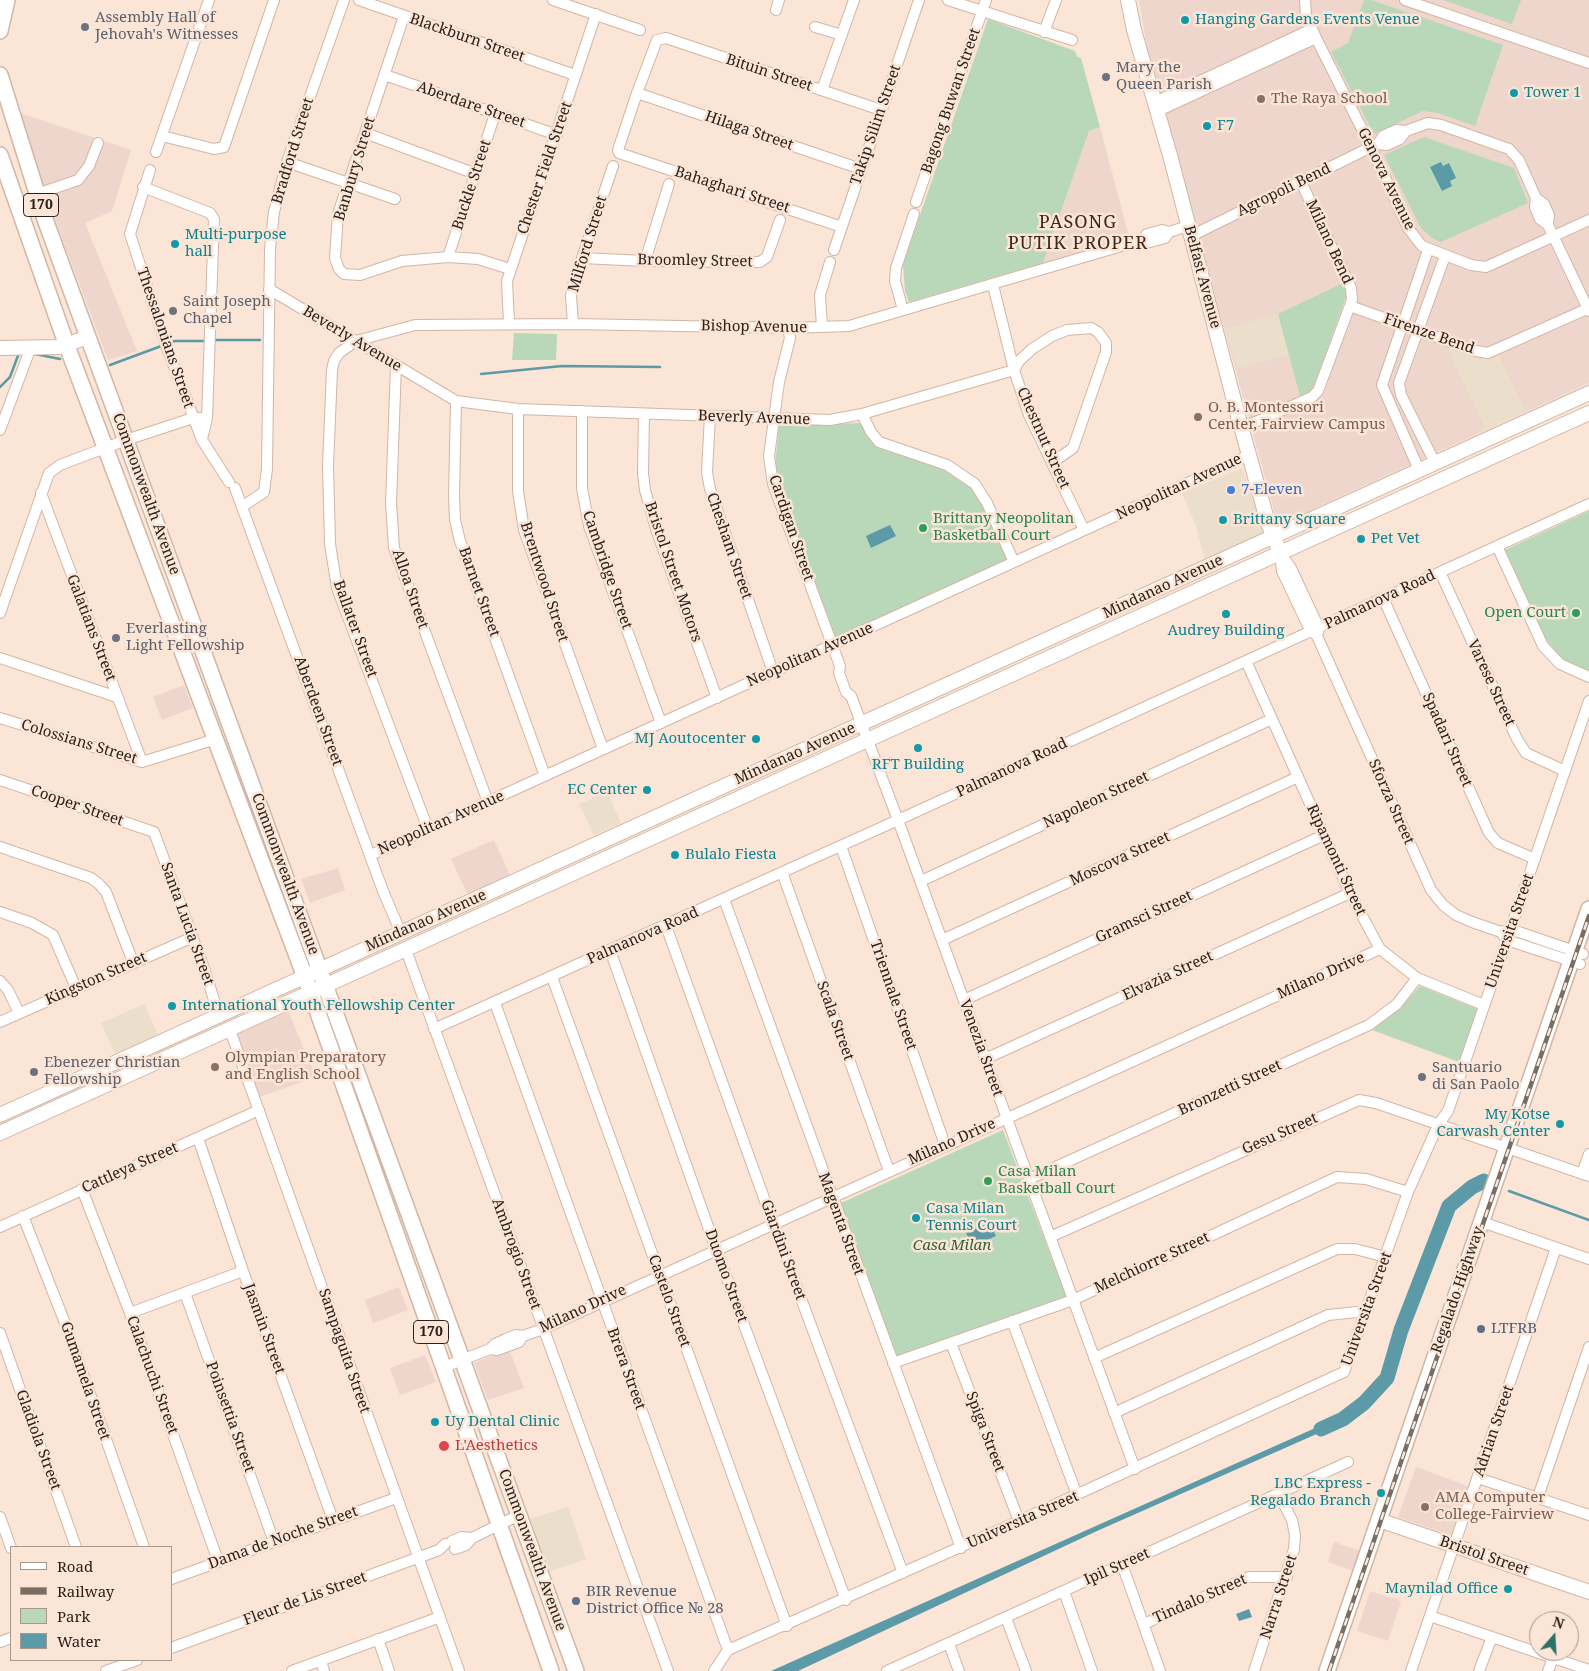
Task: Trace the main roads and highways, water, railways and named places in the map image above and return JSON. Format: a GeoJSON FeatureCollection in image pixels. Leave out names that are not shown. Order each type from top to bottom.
{"type":"FeatureCollection","features":[{"type":"Feature","properties":{"kind":"main road"},"geometry":{"type":"LineString","coordinates":[[0,31],[7,0]]}},
{"type":"Feature","properties":{"kind":"main road","name":"Belfast Avenue"},"geometry":{"type":"LineString","coordinates":[[1128,0],[1134,30],[1249,455],[1273,536],[1280,553]]}},
{"type":"Feature","properties":{"kind":"main road","name":"Commonwealth Avenue"},"geometry":{"type":"LineString","coordinates":[[0,75],[37,194],[88,337],[576,1671]]}},
{"type":"Feature","properties":{"kind":"main road","name":"Commonwealth Avenue"},"geometry":{"type":"LineString","coordinates":[[0,154],[67,346],[311,993],[551,1671]]}},
{"type":"Feature","properties":{"kind":"main road"},"geometry":{"type":"LineString","coordinates":[[1,347],[67,346],[88,337]]}},
{"type":"Feature","properties":{"kind":"main road","name":"Mindanao Avenue"},"geometry":{"type":"LineString","coordinates":[[0,1115],[1589,392]]}},
{"type":"Feature","properties":{"kind":"main road"},"geometry":{"type":"LineString","coordinates":[[92,411],[112,403]]}},
{"type":"Feature","properties":{"kind":"main road","name":"Mindanao Avenue"},"geometry":{"type":"LineString","coordinates":[[0,1133],[326,987],[1589,413]]}},
{"type":"Feature","properties":{"kind":"main road"},"geometry":{"type":"LineString","coordinates":[[160,593],[179,586]]}},
{"type":"Feature","properties":{"kind":"main road","name":"Regalado Highway"},"geometry":{"type":"LineString","coordinates":[[1336,1671],[1383,1522],[1577,957],[1589,909]]}},
{"type":"Feature","properties":{"kind":"main road"},"geometry":{"type":"LineString","coordinates":[[401,933],[406,950]]}},
{"type":"Feature","properties":{"kind":"main road","name":"Regalado Highway"},"geometry":{"type":"LineString","coordinates":[[1577,957],[1589,938]]}},
{"type":"Feature","properties":{"kind":"main road","name":"Regalado Highway"},"geometry":{"type":"LineString","coordinates":[[1327,1671],[1383,1522]]}},
{"type":"Feature","properties":{"kind":"main road","name":"Bristol Street"},"geometry":{"type":"LineString","coordinates":[[1383,1522],[1589,1592]]}},
{"type":"Feature","properties":{"kind":"water"},"geometry":{"type":"Polygon","coordinates":[[[1441,162],[1443,166],[1449,163],[1456,178],[1450,181],[1452,186],[1442,191],[1430,167],[1441,162]]]}},
{"type":"Feature","properties":{"kind":"water"},"geometry":{"type":"Polygon","coordinates":[[[890,525],[896,536],[871,548],[866,536],[890,525]]]}},
{"type":"Feature","properties":{"kind":"water"},"geometry":{"type":"Polygon","coordinates":[[[989,1223],[996,1236],[978,1244],[977,1252],[969,1252],[966,1247],[970,1241],[966,1233],[989,1223]]]}},
{"type":"Feature","properties":{"kind":"water"},"geometry":{"type":"Polygon","coordinates":[[[1331,1421],[1338,1421],[1337,1425],[1097,1531],[798,1671],[771,1671],[1331,1421]]]}},
{"type":"Feature","properties":{"kind":"water"},"geometry":{"type":"Polygon","coordinates":[[[1249,1609],[1252,1617],[1239,1621],[1236,1614],[1249,1609]]]}},
{"type":"Feature","properties":{"kind":"waterway"},"geometry":{"type":"LineString","coordinates":[[214,340],[260,340]]}},
{"type":"Feature","properties":{"kind":"waterway"},"geometry":{"type":"LineString","coordinates":[[169,343],[175,341],[206,341]]}},
{"type":"Feature","properties":{"kind":"waterway"},"geometry":{"type":"LineString","coordinates":[[110,365],[164,345]]}},
{"type":"Feature","properties":{"kind":"waterway"},"geometry":{"type":"LineString","coordinates":[[0,387],[10,377],[19,353]]}},
{"type":"Feature","properties":{"kind":"waterway"},"geometry":{"type":"LineString","coordinates":[[35,354],[60,359]]}},
{"type":"Feature","properties":{"kind":"waterway"},"geometry":{"type":"LineString","coordinates":[[481,374],[562,366],[660,367]]}},
{"type":"Feature","properties":{"kind":"waterway"},"geometry":{"type":"LineString","coordinates":[[1321,1429],[1343,1419],[1364,1403],[1387,1378],[1401,1330],[1449,1206],[1472,1187],[1484,1181]]}},
{"type":"Feature","properties":{"kind":"waterway"},"geometry":{"type":"LineString","coordinates":[[1509,1191],[1589,1220]]}},
{"type":"Feature","properties":{"kind":"railway"},"geometry":{"type":"LineString","coordinates":[[1329,1671],[1589,916]]}},
{"type":"Feature","properties":{"kind":"place","name":"Hanging Gardens Events Venue"},"geometry":{"type":"Point","coordinates":[1185,20]}},
{"type":"Feature","properties":{"kind":"place","name":"Assembly Hall of Jehovah's Witnesses"},"geometry":{"type":"Point","coordinates":[85,27]}},
{"type":"Feature","properties":{"kind":"place","name":"Mary the Queen Parish"},"geometry":{"type":"Point","coordinates":[1106,77]}},
{"type":"Feature","properties":{"kind":"place","name":"Tower 1"},"geometry":{"type":"Point","coordinates":[1514,93]}},
{"type":"Feature","properties":{"kind":"place","name":"The Raya School"},"geometry":{"type":"Point","coordinates":[1261,99]}},
{"type":"Feature","properties":{"kind":"place","name":"F7"},"geometry":{"type":"Point","coordinates":[1207,126]}},
{"type":"Feature","properties":{"kind":"place","name":"Multi-purpose hall"},"geometry":{"type":"Point","coordinates":[175,244]}},
{"type":"Feature","properties":{"kind":"place","name":"Saint Joseph Chapel"},"geometry":{"type":"Point","coordinates":[173,311]}},
{"type":"Feature","properties":{"kind":"place","name":"O. B. Montessori Center, Fairview Campus"},"geometry":{"type":"Point","coordinates":[1198,417]}},
{"type":"Feature","properties":{"kind":"place","name":"7-Eleven"},"geometry":{"type":"Point","coordinates":[1231,490]}},
{"type":"Feature","properties":{"kind":"place","name":"Brittany Square"},"geometry":{"type":"Point","coordinates":[1223,520]}},
{"type":"Feature","properties":{"kind":"place","name":"Brittany Neopolitan Basketball Court"},"geometry":{"type":"Point","coordinates":[923,528]}},
{"type":"Feature","properties":{"kind":"place","name":"Pet Vet"},"geometry":{"type":"Point","coordinates":[1361,539]}},
{"type":"Feature","properties":{"kind":"place","name":"Open Court"},"geometry":{"type":"Point","coordinates":[1576,613]}},
{"type":"Feature","properties":{"kind":"place","name":"Audrey Building"},"geometry":{"type":"Point","coordinates":[1226,614]}},
{"type":"Feature","properties":{"kind":"place","name":"Everlasting Light Fellowship"},"geometry":{"type":"Point","coordinates":[116,638]}},
{"type":"Feature","properties":{"kind":"place","name":"MJ Aoutocenter"},"geometry":{"type":"Point","coordinates":[756,739]}},
{"type":"Feature","properties":{"kind":"place","name":"RFT Building"},"geometry":{"type":"Point","coordinates":[918,748]}},
{"type":"Feature","properties":{"kind":"place","name":"EC Center"},"geometry":{"type":"Point","coordinates":[647,790]}},
{"type":"Feature","properties":{"kind":"place","name":"Bulalo Fiesta"},"geometry":{"type":"Point","coordinates":[675,855]}},
{"type":"Feature","properties":{"kind":"place","name":"International Youth Fellowship Center"},"geometry":{"type":"Point","coordinates":[172,1006]}},
{"type":"Feature","properties":{"kind":"place","name":"Olympian Preparatory and English School"},"geometry":{"type":"Point","coordinates":[215,1067]}},
{"type":"Feature","properties":{"kind":"place","name":"Ebenezer Christian Fellowship"},"geometry":{"type":"Point","coordinates":[34,1072]}},
{"type":"Feature","properties":{"kind":"place","name":"Santuario di San Paolo"},"geometry":{"type":"Point","coordinates":[1422,1077]}},
{"type":"Feature","properties":{"kind":"place","name":"My Kotse Carwash Center"},"geometry":{"type":"Point","coordinates":[1560,1124]}},
{"type":"Feature","properties":{"kind":"place","name":"Casa Milan Basketball Court"},"geometry":{"type":"Point","coordinates":[988,1181]}},
{"type":"Feature","properties":{"kind":"place","name":"Casa Milan Tennis Court"},"geometry":{"type":"Point","coordinates":[916,1218]}},
{"type":"Feature","properties":{"kind":"place","name":"LTFRB"},"geometry":{"type":"Point","coordinates":[1481,1329]}},
{"type":"Feature","properties":{"kind":"place","name":"Uy Dental Clinic"},"geometry":{"type":"Point","coordinates":[435,1422]}},
{"type":"Feature","properties":{"kind":"place","name":"L'Aesthetics"},"geometry":{"type":"Point","coordinates":[444,1446]}},
{"type":"Feature","properties":{"kind":"place","name":"LBC Express - Regalado Branch"},"geometry":{"type":"Point","coordinates":[1381,1493]}},
{"type":"Feature","properties":{"kind":"place","name":"AMA Computer College-Fairview"},"geometry":{"type":"Point","coordinates":[1425,1507]}},
{"type":"Feature","properties":{"kind":"place","name":"Maynilad Office"},"geometry":{"type":"Point","coordinates":[1508,1589]}},
{"type":"Feature","properties":{"kind":"place","name":"BIR Revenue District Office № 28"},"geometry":{"type":"Point","coordinates":[576,1601]}},
{"type":"Feature","properties":{"kind":"district","name":"PASONG PUTIK PROPER"},"geometry":{"type":"Point","coordinates":[1078,233]}},
{"type":"Feature","properties":{"kind":"park label","name":"Casa Milan"},"geometry":{"type":"Point","coordinates":[952,1246]}}]}
